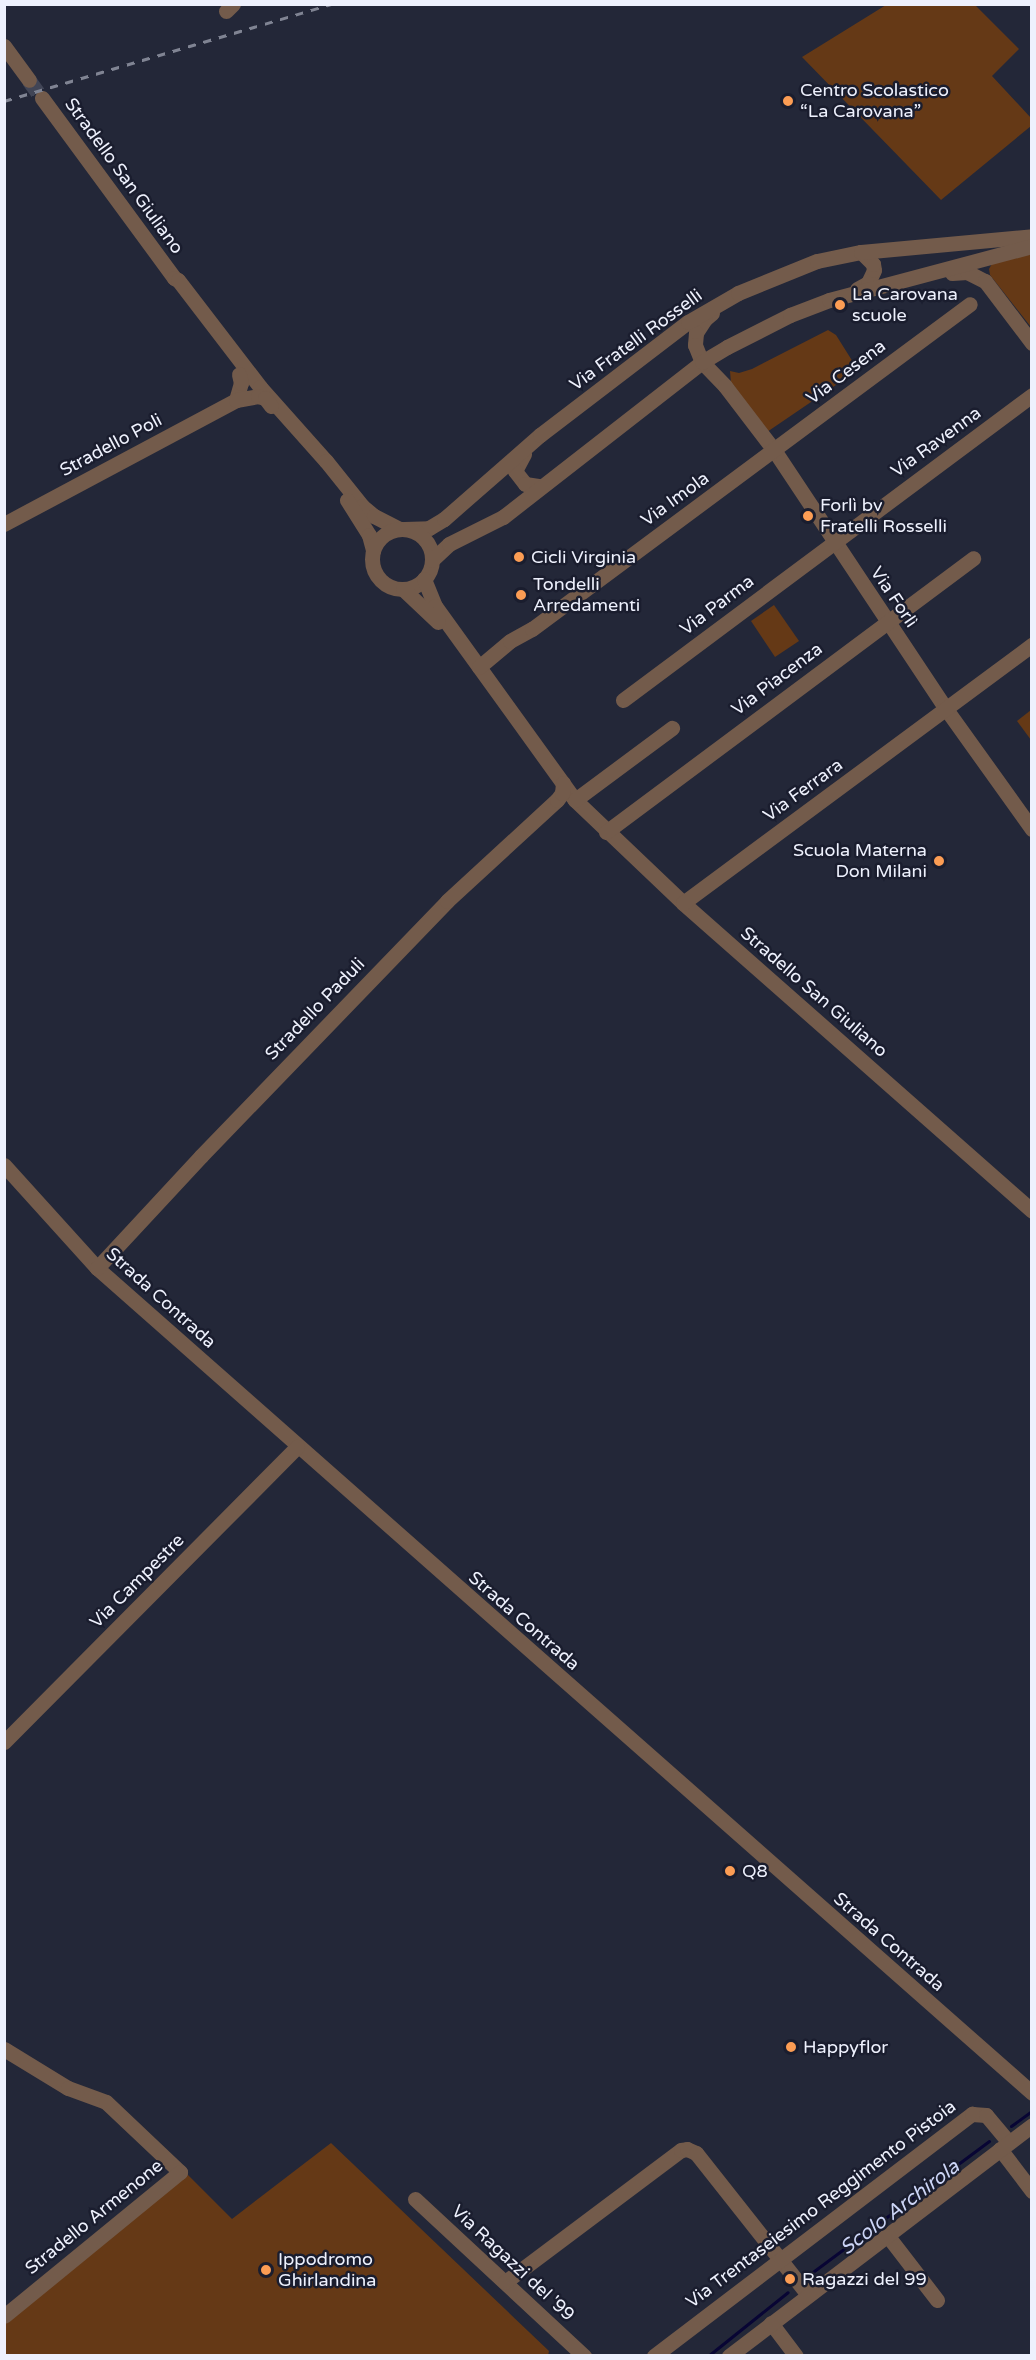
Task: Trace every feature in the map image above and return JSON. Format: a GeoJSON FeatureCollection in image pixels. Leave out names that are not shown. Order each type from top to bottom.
{"type":"FeatureCollection","features":[{"type":"Feature","properties":{"kind":"street"},"geometry":{"type":"LineString","coordinates":[[4,46],[29,80]]}},
{"type":"Feature","properties":{"kind":"street","name":"Stradello San Giuliano"},"geometry":{"type":"LineString","coordinates":[[42,98],[174,278],[178,280],[212,325],[362,506],[374,516],[401,529]]}},
{"type":"Feature","properties":{"kind":"street","name":"Via Fratelli Rosselli"},"geometry":{"type":"LineString","coordinates":[[401,529],[429,528],[444,519],[540,435],[688,322],[738,293],[817,261],[861,252],[1032,236]]}},
{"type":"Feature","properties":{"kind":"street"},"geometry":{"type":"LineString","coordinates":[[432,560],[426,541],[418,533],[401,529],[383,535],[373,550],[372,565],[379,579],[392,587],[403,589],[424,579],[432,560],[449,544],[503,517],[702,362],[790,315],[841,297],[1032,246]]}},
{"type":"Feature","properties":{"kind":"street"},"geometry":{"type":"LineString","coordinates":[[841,297],[868,283],[873,275],[873,264],[861,252]]}},
{"type":"Feature","properties":{"kind":"street"},"geometry":{"type":"LineString","coordinates":[[985,281],[986,268],[994,256]]}},
{"type":"Feature","properties":{"kind":"street"},"geometry":{"type":"LineString","coordinates":[[905,281],[908,285],[957,272],[967,272],[985,281],[1032,343]]}},
{"type":"Feature","properties":{"kind":"street","name":"Stradello San Giuliano"},"geometry":{"type":"LineString","coordinates":[[174,278],[174,283],[195,319],[239,374],[335,483],[369,535],[373,550]]}},
{"type":"Feature","properties":{"kind":"street"},"geometry":{"type":"LineString","coordinates":[[702,362],[695,345],[696,333],[705,319],[738,293]]}},
{"type":"Feature","properties":{"kind":"street","name":"Via Cesena"},"geometry":{"type":"LineString","coordinates":[[774,450],[970,304]]}},
{"type":"Feature","properties":{"kind":"street","name":"Stradello San Giuliano"},"geometry":{"type":"LineString","coordinates":[[212,325],[212,332],[227,353],[226,358]]}},
{"type":"Feature","properties":{"kind":"street"},"geometry":{"type":"LineString","coordinates":[[638,411],[644,412],[691,378],[719,382],[718,366],[727,347]]}},
{"type":"Feature","properties":{"kind":"street","name":"Via Forlì"},"geometry":{"type":"LineString","coordinates":[[702,362],[774,450],[946,709],[1032,829]]}},
{"type":"Feature","properties":{"kind":"street"},"geometry":{"type":"LineString","coordinates":[[236,400],[241,383],[239,374]]}},
{"type":"Feature","properties":{"kind":"street","name":"Via Ravenna"},"geometry":{"type":"LineString","coordinates":[[834,541],[1032,394]]}},
{"type":"Feature","properties":{"kind":"street","name":"Stradello San Giuliano"},"geometry":{"type":"LineString","coordinates":[[258,396],[265,398],[290,426],[296,426]]}},
{"type":"Feature","properties":{"kind":"street","name":"Stradello Poli"},"geometry":{"type":"LineString","coordinates":[[4,524],[236,400],[258,396]]}},
{"type":"Feature","properties":{"kind":"street","name":"Via Fratelli Rosselli"},"geometry":{"type":"LineString","coordinates":[[540,435],[520,459],[515,471],[525,484],[540,486]]}},
{"type":"Feature","properties":{"kind":"street","name":"Via Imola"},"geometry":{"type":"LineString","coordinates":[[472,658],[532,629],[774,450]]}},
{"type":"Feature","properties":{"kind":"street","name":"Via Parma"},"geometry":{"type":"LineString","coordinates":[[623,700],[834,541]]}},
{"type":"Feature","properties":{"kind":"street","name":"Via Piacenza"},"geometry":{"type":"LineString","coordinates":[[606,832],[973,558]]}},
{"type":"Feature","properties":{"kind":"street","name":"Stradello San Giuliano"},"geometry":{"type":"LineString","coordinates":[[424,579],[435,606],[575,800],[683,903],[1032,1211]]}},
{"type":"Feature","properties":{"kind":"street","name":"Stradello San Giuliano"},"geometry":{"type":"LineString","coordinates":[[403,589],[472,658]]}},
{"type":"Feature","properties":{"kind":"street","name":"Via Ferrara"},"geometry":{"type":"LineString","coordinates":[[683,903],[1032,645]]}},
{"type":"Feature","properties":{"kind":"street"},"geometry":{"type":"LineString","coordinates":[[575,800],[672,728]]}},
{"type":"Feature","properties":{"kind":"street","name":"Stradello Paduli"},"geometry":{"type":"LineString","coordinates":[[97,1268],[201,1156],[447,901],[557,800],[562,793],[563,783]]}},
{"type":"Feature","properties":{"kind":"street","name":"Strada Contrada"},"geometry":{"type":"LineString","coordinates":[[4,1165],[97,1268],[1032,2094]]}},
{"type":"Feature","properties":{"kind":"street","name":"Via Campestre"},"geometry":{"type":"LineString","coordinates":[[4,1742],[297,1447]]}},
{"type":"Feature","properties":{"kind":"street","name":"Stradello Armenone"},"geometry":{"type":"LineString","coordinates":[[4,2049],[68,2088],[106,2102],[180,2172],[4,2316]]}},
{"type":"Feature","properties":{"kind":"street","name":"Via Trentaseiesimo Reggimento Pistoia"},"geometry":{"type":"LineString","coordinates":[[654,2355],[972,2114],[986,2115],[1004,2145]]}},
{"type":"Feature","properties":{"kind":"street"},"geometry":{"type":"LineString","coordinates":[[729,2355],[1032,2124]]}},
{"type":"Feature","properties":{"kind":"street"},"geometry":{"type":"LineString","coordinates":[[1004,2145],[1032,2191]]}},
{"type":"Feature","properties":{"kind":"street"},"geometry":{"type":"LineString","coordinates":[[505,2282],[681,2150],[687,2149],[696,2153],[808,2295]]}},
{"type":"Feature","properties":{"kind":"street","name":"Via Ragazzi del '99"},"geometry":{"type":"LineString","coordinates":[[415,2199],[584,2355]]}},
{"type":"Feature","properties":{"kind":"street"},"geometry":{"type":"LineString","coordinates":[[887,2235],[937,2300]]}},
{"type":"Feature","properties":{"kind":"street"},"geometry":{"type":"LineString","coordinates":[[771,2323],[796,2355]]}},
{"type":"Feature","properties":{"kind":"shaded area"},"geometry":{"type":"Polygon","coordinates":[[[886,5],[975,5],[1019,49],[992,76],[1031,118],[1031,126],[941,200],[802,57],[886,5]]]}},
{"type":"Feature","properties":{"kind":"shaded area"},"geometry":{"type":"Polygon","coordinates":[[[1031,250],[1031,327],[990,275],[989,269],[993,262],[1031,250]]]}},
{"type":"Feature","properties":{"kind":"shaded area"},"geometry":{"type":"Polygon","coordinates":[[[828,330],[836,335],[858,370],[767,432],[731,383],[730,371],[739,373],[752,369],[828,330]]]}},
{"type":"Feature","properties":{"kind":"shaded area"},"geometry":{"type":"Polygon","coordinates":[[[774,605],[799,641],[775,657],[751,621],[774,605]]]}},
{"type":"Feature","properties":{"kind":"shaded area"},"geometry":{"type":"Polygon","coordinates":[[[1031,710],[1031,740],[1017,721],[1031,710]]]}},
{"type":"Feature","properties":{"kind":"shaded area","name":"Ippodromo Ghirlandina"},"geometry":{"type":"Polygon","coordinates":[[[331,2143],[549,2351],[548,2356],[5,2356],[5,2321],[186,2173],[232,2219],[331,2143]]]}},
{"type":"Feature","properties":{"kind":"waterway","name":"Scolo Archirola"},"geometry":{"type":"LineString","coordinates":[[1011,2126],[1032,2111]]}},
{"type":"Feature","properties":{"kind":"waterway","name":"Scolo Archirola"},"geometry":{"type":"LineString","coordinates":[[810,2274],[989,2141]]}},
{"type":"Feature","properties":{"kind":"waterway","name":"Scolo Archirola"},"geometry":{"type":"LineString","coordinates":[[708,2356],[788,2292]]}},
{"type":"Feature","properties":{"kind":"tunnel"},"geometry":{"type":"LineString","coordinates":[[29,80],[42,98]]}},
{"type":"Feature","properties":{"kind":"railway"},"geometry":{"type":"LineString","coordinates":[[4,101],[332,4]]}},
{"type":"Feature","properties":{"kind":"place","name":"Centro Scolastico “La Carovana”"},"geometry":{"type":"Point","coordinates":[788,101]}},
{"type":"Feature","properties":{"kind":"place","name":"La Carovana scuole"},"geometry":{"type":"Point","coordinates":[840,305]}},
{"type":"Feature","properties":{"kind":"place","name":"Forlì bv Fratelli Rosselli"},"geometry":{"type":"Point","coordinates":[808,516]}},
{"type":"Feature","properties":{"kind":"place","name":"Cicli Virginia"},"geometry":{"type":"Point","coordinates":[519,557]}},
{"type":"Feature","properties":{"kind":"place","name":"Tondelli Arredamenti"},"geometry":{"type":"Point","coordinates":[521,595]}},
{"type":"Feature","properties":{"kind":"place","name":"Scuola Materna Don Milani"},"geometry":{"type":"Point","coordinates":[939,861]}},
{"type":"Feature","properties":{"kind":"place","name":"Q8"},"geometry":{"type":"Point","coordinates":[730,1871]}},
{"type":"Feature","properties":{"kind":"place","name":"Happyflor"},"geometry":{"type":"Point","coordinates":[791,2047]}},
{"type":"Feature","properties":{"kind":"place","name":"Ippodromo Ghirlandina"},"geometry":{"type":"Point","coordinates":[266,2270]}},
{"type":"Feature","properties":{"kind":"place","name":"Ragazzi del 99"},"geometry":{"type":"Point","coordinates":[790,2279]}}]}
